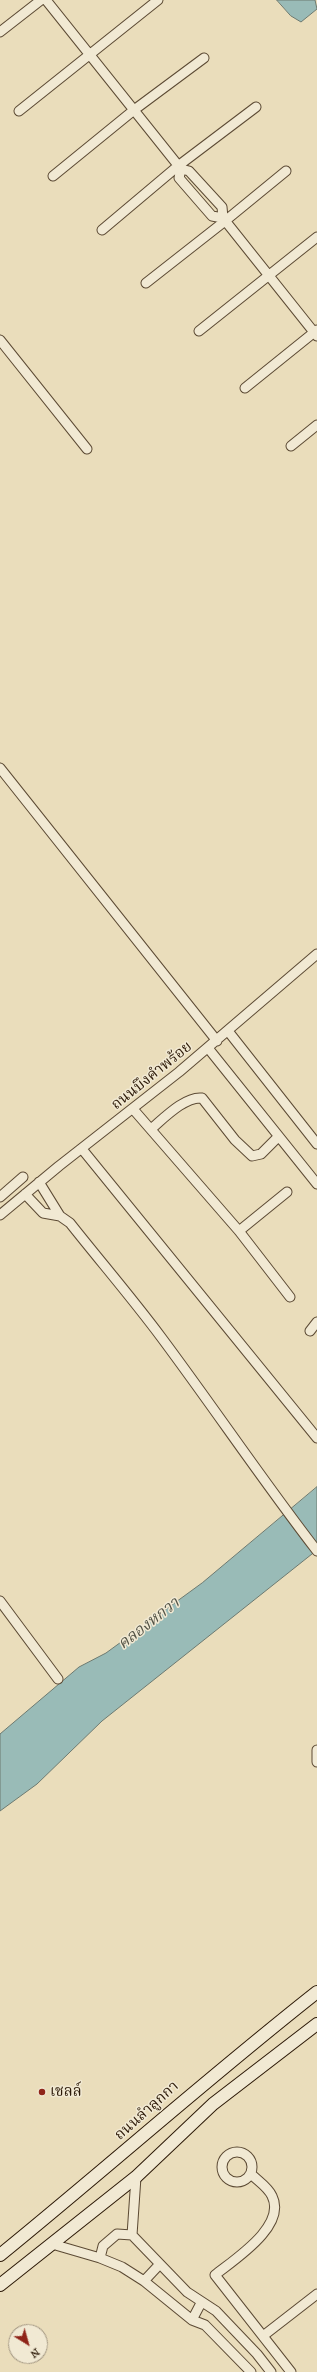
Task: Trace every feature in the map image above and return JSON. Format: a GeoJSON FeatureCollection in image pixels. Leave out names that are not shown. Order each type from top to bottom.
{"type":"FeatureCollection","features":[{"type":"Feature","properties":{"kind":"main road","name":"ถนนลำลูกกา"},"geometry":{"type":"LineString","coordinates":[[0,2255],[110,2166],[206,2081],[317,1992]]}},
{"type":"Feature","properties":{"kind":"main road"},"geometry":{"type":"LineString","coordinates":[[0,2285],[136,2177],[213,2104],[317,2024]]}},
{"type":"Feature","properties":{"kind":"street"},"geometry":{"type":"LineString","coordinates":[[0,32],[41,0]]}},
{"type":"Feature","properties":{"kind":"street"},"geometry":{"type":"LineString","coordinates":[[46,0],[180,167],[188,171],[222,207],[224,220],[316,333],[245,388]]}},
{"type":"Feature","properties":{"kind":"street"},"geometry":{"type":"LineString","coordinates":[[19,111],[158,0]]}},
{"type":"Feature","properties":{"kind":"street"},"geometry":{"type":"LineString","coordinates":[[53,176],[134,110],[204,58]]}},
{"type":"Feature","properties":{"kind":"street"},"geometry":{"type":"LineString","coordinates":[[102,230],[256,107]]}},
{"type":"Feature","properties":{"kind":"street"},"geometry":{"type":"LineString","coordinates":[[180,167],[179,178],[212,216],[224,220]]}},
{"type":"Feature","properties":{"kind":"street"},"geometry":{"type":"LineString","coordinates":[[146,283],[286,171]]}},
{"type":"Feature","properties":{"kind":"street"},"geometry":{"type":"LineString","coordinates":[[198,331],[317,237]]}},
{"type":"Feature","properties":{"kind":"street"},"geometry":{"type":"LineString","coordinates":[[0,340],[87,449]]}},
{"type":"Feature","properties":{"kind":"street"},"geometry":{"type":"LineString","coordinates":[[290,446],[317,425]]}},
{"type":"Feature","properties":{"kind":"street"},"geometry":{"type":"LineString","coordinates":[[0,768],[217,1041]]}},
{"type":"Feature","properties":{"kind":"street","name":"ถนนบึงคำพร้อย"},"geometry":{"type":"LineString","coordinates":[[0,1215],[39,1182],[217,1041],[317,954]]}},
{"type":"Feature","properties":{"kind":"street"},"geometry":{"type":"LineString","coordinates":[[228,1031],[317,1144]]}},
{"type":"Feature","properties":{"kind":"street"},"geometry":{"type":"LineString","coordinates":[[208,1048],[317,1184]]}},
{"type":"Feature","properties":{"kind":"street"},"geometry":{"type":"LineString","coordinates":[[151,1129],[183,1104],[202,1098],[244,1150],[252,1156],[261,1154],[278,1137]]}},
{"type":"Feature","properties":{"kind":"street"},"geometry":{"type":"LineString","coordinates":[[133,1109],[239,1231],[290,1297]]}},
{"type":"Feature","properties":{"kind":"street"},"geometry":{"type":"LineString","coordinates":[[82,1149],[317,1438]]}},
{"type":"Feature","properties":{"kind":"street"},"geometry":{"type":"LineString","coordinates":[[0,1197],[23,1177]]}},
{"type":"Feature","properties":{"kind":"street"},"geometry":{"type":"LineString","coordinates":[[39,1182],[60,1216],[70,1223],[160,1335],[279,1501],[317,1551]]}},
{"type":"Feature","properties":{"kind":"street"},"geometry":{"type":"LineString","coordinates":[[239,1231],[287,1192]]}},
{"type":"Feature","properties":{"kind":"street"},"geometry":{"type":"LineString","coordinates":[[25,1194],[43,1213],[60,1216]]}},
{"type":"Feature","properties":{"kind":"street"},"geometry":{"type":"LineString","coordinates":[[310,1331],[317,1322]]}},
{"type":"Feature","properties":{"kind":"street"},"geometry":{"type":"LineString","coordinates":[[0,1601],[58,1680]]}},
{"type":"Feature","properties":{"kind":"street"},"geometry":{"type":"LineString","coordinates":[[317,1750],[317,1762]]}},
{"type":"Feature","properties":{"kind":"street"},"geometry":{"type":"LineString","coordinates":[[251,2174],[273,2197],[275,2211],[273,2221],[262,2235],[215,2275],[291,2372]]}},
{"type":"Feature","properties":{"kind":"street"},"geometry":{"type":"LineString","coordinates":[[132,2235],[136,2177]]}},
{"type":"Feature","properties":{"kind":"street"},"geometry":{"type":"LineString","coordinates":[[100,2258],[102,2246],[117,2234],[132,2235],[159,2265],[187,2292],[216,2312],[257,2354],[271,2372]]}},
{"type":"Feature","properties":{"kind":"street"},"geometry":{"type":"LineString","coordinates":[[52,2244],[100,2258],[122,2267],[144,2281],[192,2320],[205,2325],[251,2372]]}},
{"type":"Feature","properties":{"kind":"street"},"geometry":{"type":"LineString","coordinates":[[144,2281],[159,2265]]}},
{"type":"Feature","properties":{"kind":"street"},"geometry":{"type":"LineString","coordinates":[[263,2336],[317,2294]]}},
{"type":"Feature","properties":{"kind":"street"},"geometry":{"type":"LineString","coordinates":[[192,2320],[201,2302]]}},
{"type":"Feature","properties":{"kind":"water"},"geometry":{"type":"Polygon","coordinates":[[[277,0],[315,0],[317,9],[301,22],[291,16],[277,0]]]}},
{"type":"Feature","properties":{"kind":"water","name":"คลองหกวา"},"geometry":{"type":"Polygon","coordinates":[[[317,1487],[317,1550],[102,1721],[37,1784],[0,1811],[0,1734],[79,1667],[106,1653],[202,1583],[317,1487]]]}},
{"type":"Feature","properties":{"kind":"place","name":"เชลล์"},"geometry":{"type":"Point","coordinates":[42,2092]}}]}
